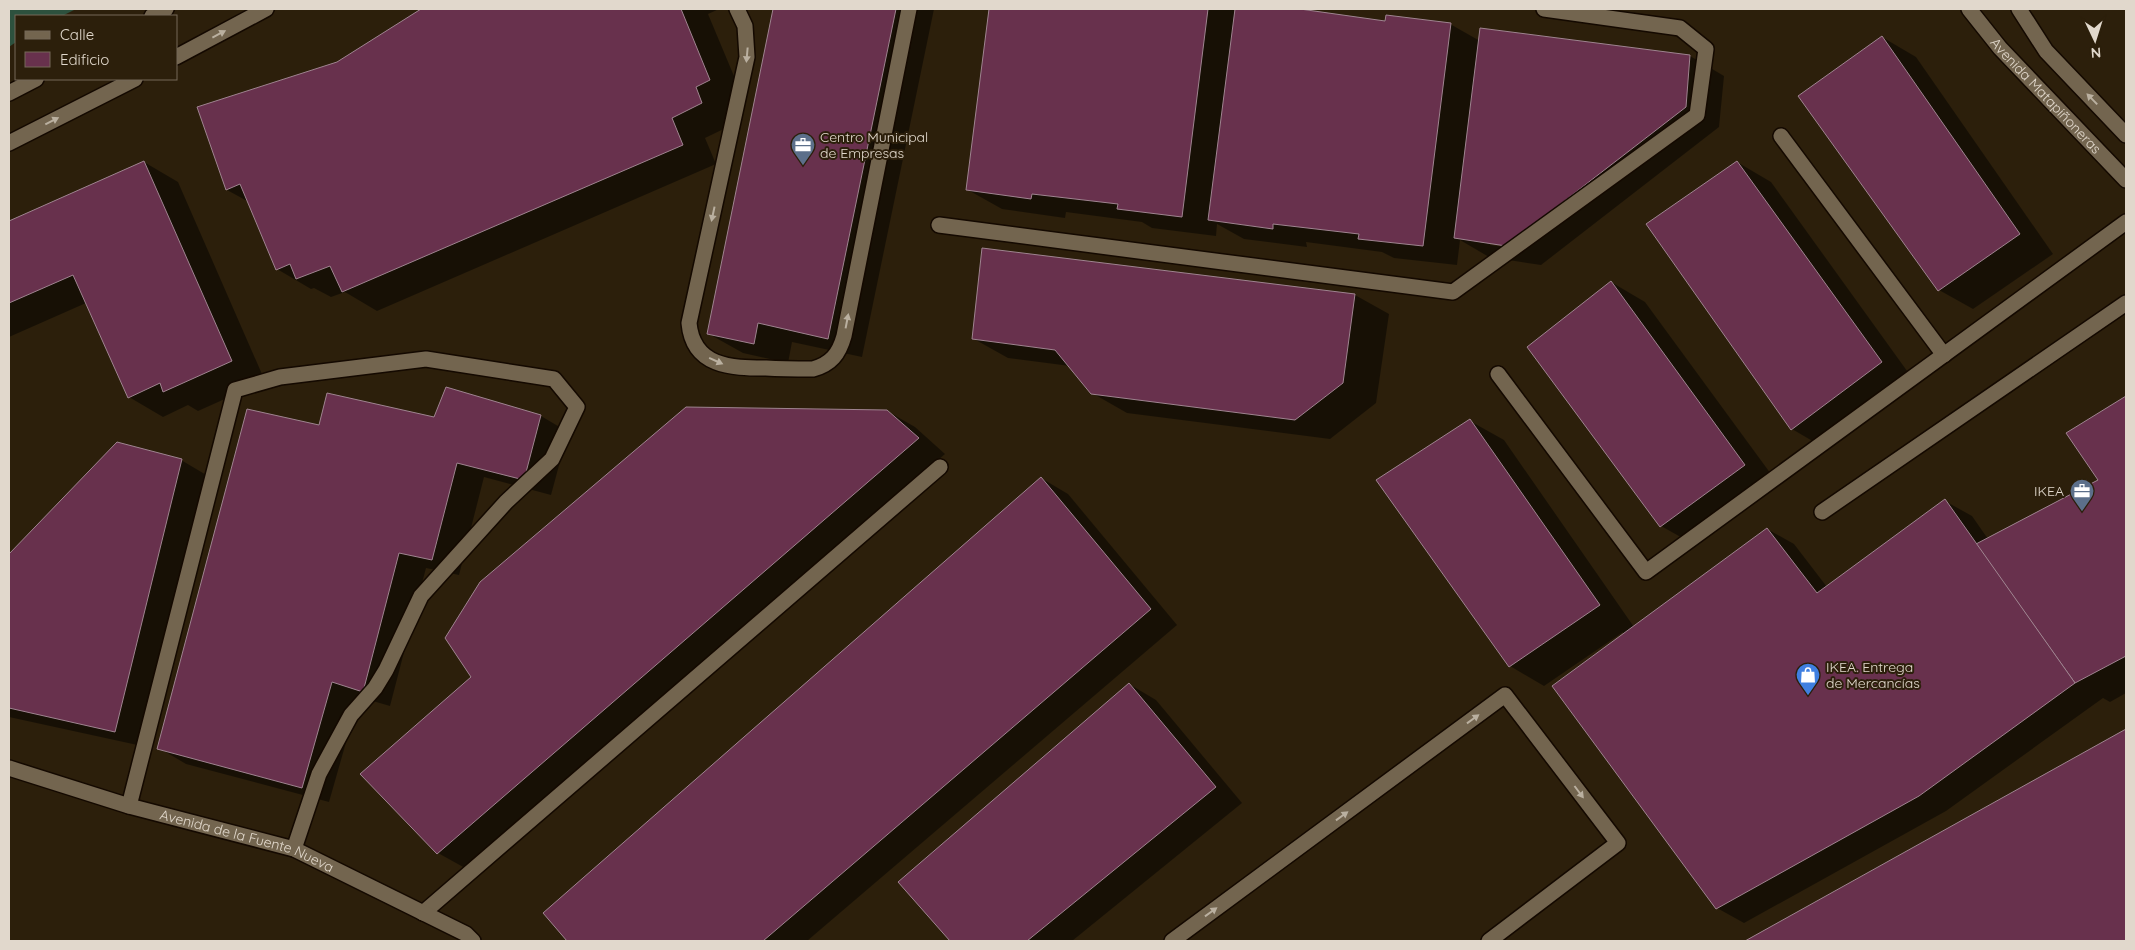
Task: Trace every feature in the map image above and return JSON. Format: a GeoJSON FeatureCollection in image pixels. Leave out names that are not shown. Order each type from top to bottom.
{"type":"FeatureCollection","features":[{"type":"Feature","properties":{"kind":"street"},"geometry":{"type":"LineString","coordinates":[[154,15],[166,9]]}},
{"type":"Feature","properties":{"kind":"street"},"geometry":{"type":"LineString","coordinates":[[178,56],[266,9]]}},
{"type":"Feature","properties":{"kind":"street"},"geometry":{"type":"LineString","coordinates":[[737,9],[745,26],[747,57],[690,323],[690,337],[699,351],[717,364],[740,368],[813,369],[824,366],[835,358],[844,336],[909,9]]}},
{"type":"Feature","properties":{"kind":"street"},"geometry":{"type":"LineString","coordinates":[[939,225],[1453,292],[1697,115],[1706,48],[1680,28],[1544,9]]}},
{"type":"Feature","properties":{"kind":"street","name":"Avenida Matapiñoneras"},"geometry":{"type":"LineString","coordinates":[[1969,9],[2000,48],[2126,180]]}},
{"type":"Feature","properties":{"kind":"street"},"geometry":{"type":"LineString","coordinates":[[2019,9],[2046,51],[2126,134]]}},
{"type":"Feature","properties":{"kind":"street"},"geometry":{"type":"LineString","coordinates":[[9,93],[34,80]]}},
{"type":"Feature","properties":{"kind":"street"},"geometry":{"type":"LineString","coordinates":[[9,143],[133,80]]}},
{"type":"Feature","properties":{"kind":"street"},"geometry":{"type":"LineString","coordinates":[[1781,136],[1944,355]]}},
{"type":"Feature","properties":{"kind":"street"},"geometry":{"type":"LineString","coordinates":[[1498,374],[1646,572],[2126,222]]}},
{"type":"Feature","properties":{"kind":"street"},"geometry":{"type":"LineString","coordinates":[[1822,512],[2126,303]]}},
{"type":"Feature","properties":{"kind":"street"},"geometry":{"type":"LineString","coordinates":[[130,806],[235,390],[280,377],[426,359],[554,378],[577,407],[552,459],[506,502],[420,596],[386,670],[375,688],[351,714],[319,774],[294,849]]}},
{"type":"Feature","properties":{"kind":"street"},"geometry":{"type":"LineString","coordinates":[[423,913],[940,467]]}},
{"type":"Feature","properties":{"kind":"street"},"geometry":{"type":"LineString","coordinates":[[1172,941],[1506,695],[1618,843],[1489,941]]}},
{"type":"Feature","properties":{"kind":"street","name":"Avenida de la Fuente Nueva"},"geometry":{"type":"LineString","coordinates":[[9,768],[130,806],[294,849],[466,934],[474,941]]}},
{"type":"Feature","properties":{"kind":"green space"},"geometry":{"type":"Polygon","coordinates":[[[9,9],[76,9],[64,15],[15,15],[15,43],[9,47],[9,9]]]}},
{"type":"Feature","properties":{"kind":"building"},"geometry":{"type":"Polygon","coordinates":[[[421,9],[681,9],[710,80],[696,87],[702,103],[672,118],[683,145],[342,292],[330,266],[296,279],[290,264],[276,270],[240,184],[226,190],[197,107],[337,62],[421,9]]]}},
{"type":"Feature","properties":{"kind":"building","name":"Centro Municipal de Empresas"},"geometry":{"type":"Polygon","coordinates":[[[773,9],[896,9],[828,339],[758,323],[754,344],[707,334],[773,9]]]}},
{"type":"Feature","properties":{"kind":"building"},"geometry":{"type":"Polygon","coordinates":[[[989,9],[1208,9],[1182,217],[1117,209],[1118,204],[1032,194],[1031,199],[966,190],[989,9]]]}},
{"type":"Feature","properties":{"kind":"building"},"geometry":{"type":"Polygon","coordinates":[[[1235,9],[1300,9],[1385,21],[1386,15],[1451,23],[1423,246],[1358,239],[1359,234],[1273,224],[1273,229],[1208,220],[1235,9]]]}},
{"type":"Feature","properties":{"kind":"building"},"geometry":{"type":"Polygon","coordinates":[[[1480,28],[1690,55],[1686,107],[1506,246],[1454,238],[1480,28]]]}},
{"type":"Feature","properties":{"kind":"building"},"geometry":{"type":"Polygon","coordinates":[[[1882,36],[2020,234],[1938,291],[1798,96],[1882,36]]]}},
{"type":"Feature","properties":{"kind":"building"},"geometry":{"type":"Polygon","coordinates":[[[144,161],[232,361],[163,392],[160,383],[128,398],[73,275],[9,303],[9,221],[144,161]]]}},
{"type":"Feature","properties":{"kind":"building"},"geometry":{"type":"Polygon","coordinates":[[[1737,161],[1882,362],[1791,430],[1646,224],[1737,161]]]}},
{"type":"Feature","properties":{"kind":"building"},"geometry":{"type":"Polygon","coordinates":[[[982,248],[1355,294],[1343,383],[1295,420],[1091,394],[1055,350],[972,339],[982,248]]]}},
{"type":"Feature","properties":{"kind":"building"},"geometry":{"type":"Polygon","coordinates":[[[1611,281],[1745,465],[1660,527],[1527,347],[1611,281]]]}},
{"type":"Feature","properties":{"kind":"building"},"geometry":{"type":"Polygon","coordinates":[[[446,387],[541,415],[524,480],[457,463],[432,560],[399,553],[363,692],[332,682],[302,788],[157,749],[247,409],[319,425],[327,393],[434,417],[446,387]]]}},
{"type":"Feature","properties":{"kind":"building","name":"IKEA"},"geometry":{"type":"Polygon","coordinates":[[[2126,396],[2126,656],[2075,683],[1976,544],[2098,480],[2066,433],[2126,396]]]}},
{"type":"Feature","properties":{"kind":"building"},"geometry":{"type":"Polygon","coordinates":[[[686,407],[887,410],[919,438],[437,854],[360,774],[471,677],[445,638],[480,582],[686,407]]]}},
{"type":"Feature","properties":{"kind":"building"},"geometry":{"type":"Polygon","coordinates":[[[1470,419],[1600,605],[1509,667],[1376,480],[1470,419]]]}},
{"type":"Feature","properties":{"kind":"building"},"geometry":{"type":"Polygon","coordinates":[[[117,442],[182,459],[115,732],[9,708],[9,554],[117,442]]]}},
{"type":"Feature","properties":{"kind":"building"},"geometry":{"type":"Polygon","coordinates":[[[1041,477],[1151,609],[763,941],[567,941],[543,913],[1041,477]]]}},
{"type":"Feature","properties":{"kind":"building","name":"IKEA. Entrega de Mercancías"},"geometry":{"type":"Polygon","coordinates":[[[1945,499],[2075,683],[1919,796],[1716,909],[1552,686],[1767,528],[1817,593],[1945,499]]]}},
{"type":"Feature","properties":{"kind":"building"},"geometry":{"type":"Polygon","coordinates":[[[1129,683],[1216,787],[1027,941],[950,941],[898,882],[1129,683]]]}},
{"type":"Feature","properties":{"kind":"building"},"geometry":{"type":"Polygon","coordinates":[[[2126,729],[2126,941],[1745,941],[2126,729]]]}},
{"type":"Feature","properties":{"kind":"place","name":"Centro Municipal de Empresas"},"geometry":{"type":"Point","coordinates":[803,166]}},
{"type":"Feature","properties":{"kind":"place","name":"IKEA"},"geometry":{"type":"Point","coordinates":[2082,512]}},
{"type":"Feature","properties":{"kind":"place","name":"IKEA. Entrega de Mercancías"},"geometry":{"type":"Point","coordinates":[1808,696]}}]}
